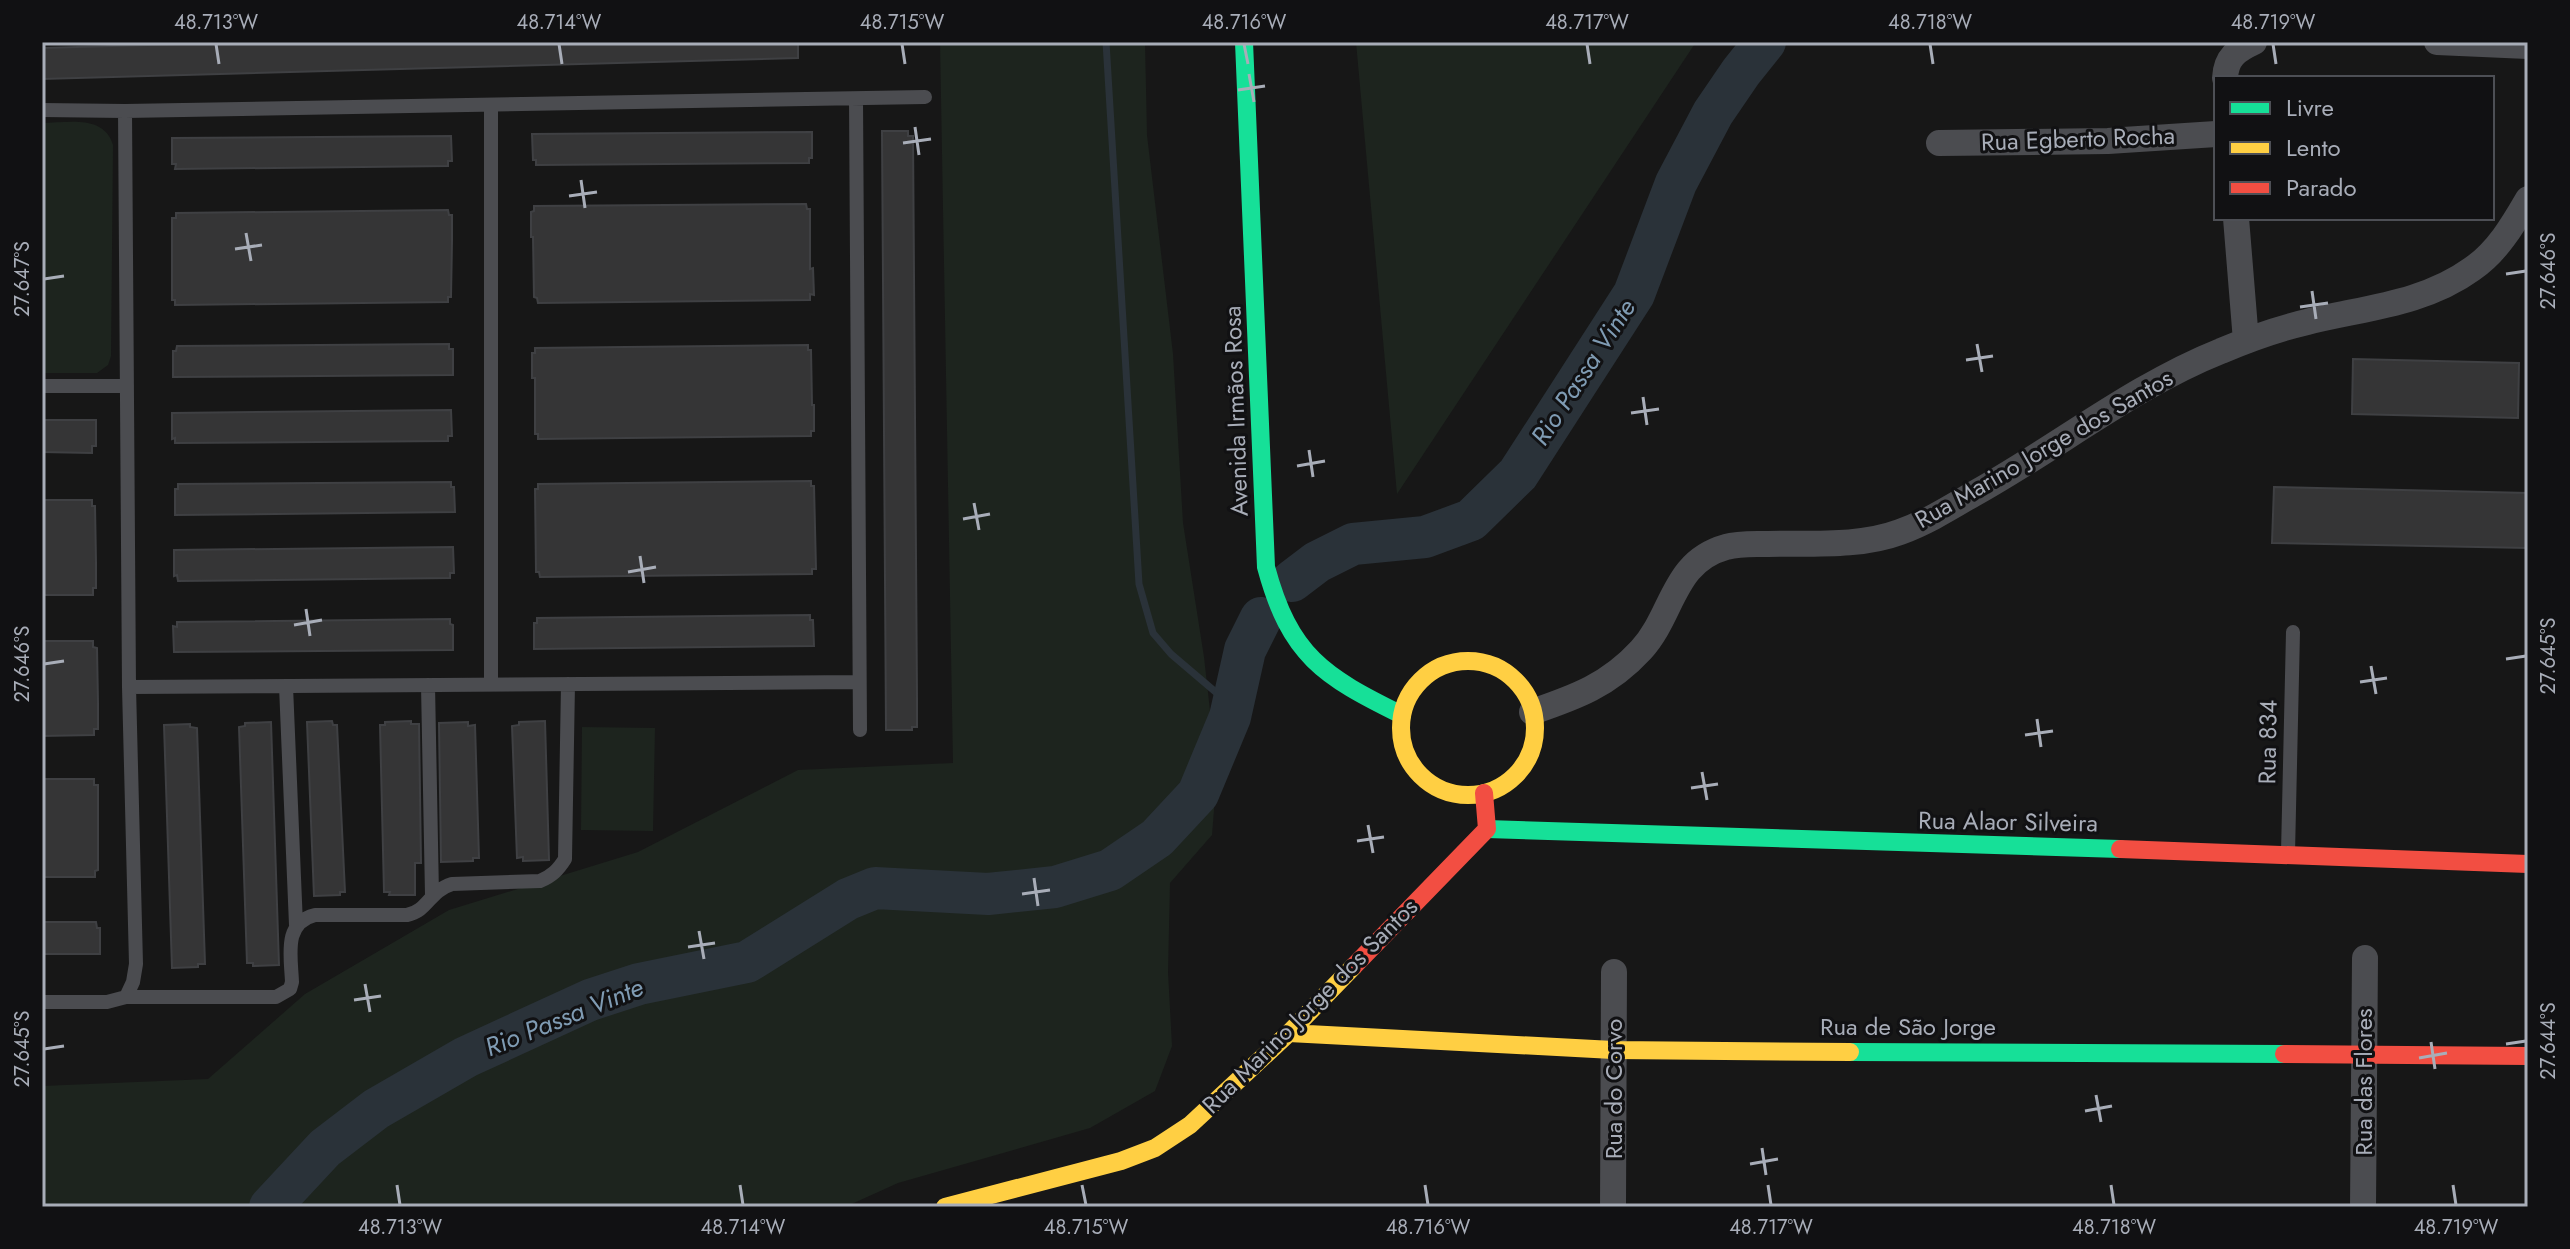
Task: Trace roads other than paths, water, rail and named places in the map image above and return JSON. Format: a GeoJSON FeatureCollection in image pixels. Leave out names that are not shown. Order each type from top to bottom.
{"type":"FeatureCollection","features":[{"type":"Feature","properties":{"kind":"street","name":"Avenida Irmãos Rosa"},"geometry":{"type":"LineString","coordinates":[[1244,42],[1266,567],[1271,589],[1287,628],[1313,662],[1346,687],[1402,715]]}},
{"type":"Feature","properties":{"kind":"street"},"geometry":{"type":"LineString","coordinates":[[2224,59],[2254,42]]}},
{"type":"Feature","properties":{"kind":"street"},"geometry":{"type":"LineString","coordinates":[[2437,42],[2528,46]]}},
{"type":"Feature","properties":{"kind":"street","name":"Rua Egberto Rocha"},"geometry":{"type":"LineString","coordinates":[[1939,143],[2108,141],[2214,134]]}},
{"type":"Feature","properties":{"kind":"street","name":"Rua Marino Jorge dos Santos"},"geometry":{"type":"LineString","coordinates":[[1532,712],[1583,695],[1612,677],[1642,649],[1663,617],[1674,589],[1703,556],[1728,546],[1830,542],[1899,533],[1994,483],[2171,374],[2246,341],[2307,322],[2414,298],[2446,286],[2475,268],[2500,243],[2528,199]]}},
{"type":"Feature","properties":{"kind":"street"},"geometry":{"type":"LineString","coordinates":[[2236,220],[2246,341]]}},
{"type":"Feature","properties":{"kind":"street"},"geometry":{"type":"LineString","coordinates":[[1459,662],[1487,664],[1499,669],[1520,687],[1532,712],[1534,738],[1525,762],[1508,782],[1484,793],[1457,794],[1432,785],[1421,776],[1406,755],[1402,742],[1402,715],[1413,690],[1433,671],[1459,662]]}},
{"type":"Feature","properties":{"kind":"street"},"geometry":{"type":"LineString","coordinates":[[1484,793],[1487,829]]}},
{"type":"Feature","properties":{"kind":"street","name":"Rua Marino Jorge dos Santos"},"geometry":{"type":"LineString","coordinates":[[945,1207],[1121,1161],[1155,1148],[1190,1125],[1289,1033],[1487,829]]}},
{"type":"Feature","properties":{"kind":"street","name":"Rua Alaor Silveira"},"geometry":{"type":"LineString","coordinates":[[1487,829],[2288,853],[2528,864]]}},
{"type":"Feature","properties":{"kind":"street","name":"Rua das Flores"},"geometry":{"type":"LineString","coordinates":[[2363,1207],[2365,958]]}},
{"type":"Feature","properties":{"kind":"street","name":"Rua do Corvo"},"geometry":{"type":"LineString","coordinates":[[1613,1207],[1614,972]]}},
{"type":"Feature","properties":{"kind":"street","name":"Rua de São Jorge"},"geometry":{"type":"LineString","coordinates":[[1289,1033],[1613,1050],[2528,1056]]}},
{"type":"Feature","properties":{"kind":"lane"},"geometry":{"type":"LineString","coordinates":[[42,110],[925,97]]}},
{"type":"Feature","properties":{"kind":"lane"},"geometry":{"type":"LineString","coordinates":[[856,99],[860,730]]}},
{"type":"Feature","properties":{"kind":"lane"},"geometry":{"type":"LineString","coordinates":[[491,105],[491,684]]}},
{"type":"Feature","properties":{"kind":"lane"},"geometry":{"type":"LineString","coordinates":[[125,111],[129,687],[136,964],[126,997]]}},
{"type":"Feature","properties":{"kind":"lane"},"geometry":{"type":"LineString","coordinates":[[42,386],[127,386]]}},
{"type":"Feature","properties":{"kind":"lane","name":"Rua 834"},"geometry":{"type":"LineString","coordinates":[[2288,853],[2293,632]]}},
{"type":"Feature","properties":{"kind":"lane"},"geometry":{"type":"LineString","coordinates":[[129,687],[859,682]]}},
{"type":"Feature","properties":{"kind":"lane"},"geometry":{"type":"LineString","coordinates":[[42,1002],[107,1002],[126,997],[276,997],[290,989],[291,935],[296,925],[305,918],[315,915],[416,913],[440,887],[540,881],[550,877],[565,859],[568,684]]}},
{"type":"Feature","properties":{"kind":"lane"},"geometry":{"type":"LineString","coordinates":[[428,685],[432,895]]}},
{"type":"Feature","properties":{"kind":"lane"},"geometry":{"type":"LineString","coordinates":[[286,686],[296,925]]}},
{"type":"Feature","properties":{"kind":"waterway"},"geometry":{"type":"LineString","coordinates":[[1106,42],[1139,584],[1153,633],[1171,654],[1225,700],[1230,717]]}},
{"type":"Feature","properties":{"kind":"waterway","name":"Rio Passa Vinte"},"geometry":{"type":"LineString","coordinates":[[1292,581],[1317,562],[1353,544],[1425,537],[1471,520],[1518,474],[1634,294],[1676,183],[1713,113],[1765,42]]}},
{"type":"Feature","properties":{"kind":"waterway","name":"Rio Passa Vinte"},"geometry":{"type":"LineString","coordinates":[[270,1207],[325,1148],[376,1109],[466,1057],[590,1000],[639,984],[747,962],[848,899],[875,888],[988,894],[1055,887],[1110,870],[1157,838],[1198,794],[1230,717],[1245,650],[1261,618]]}}]}
